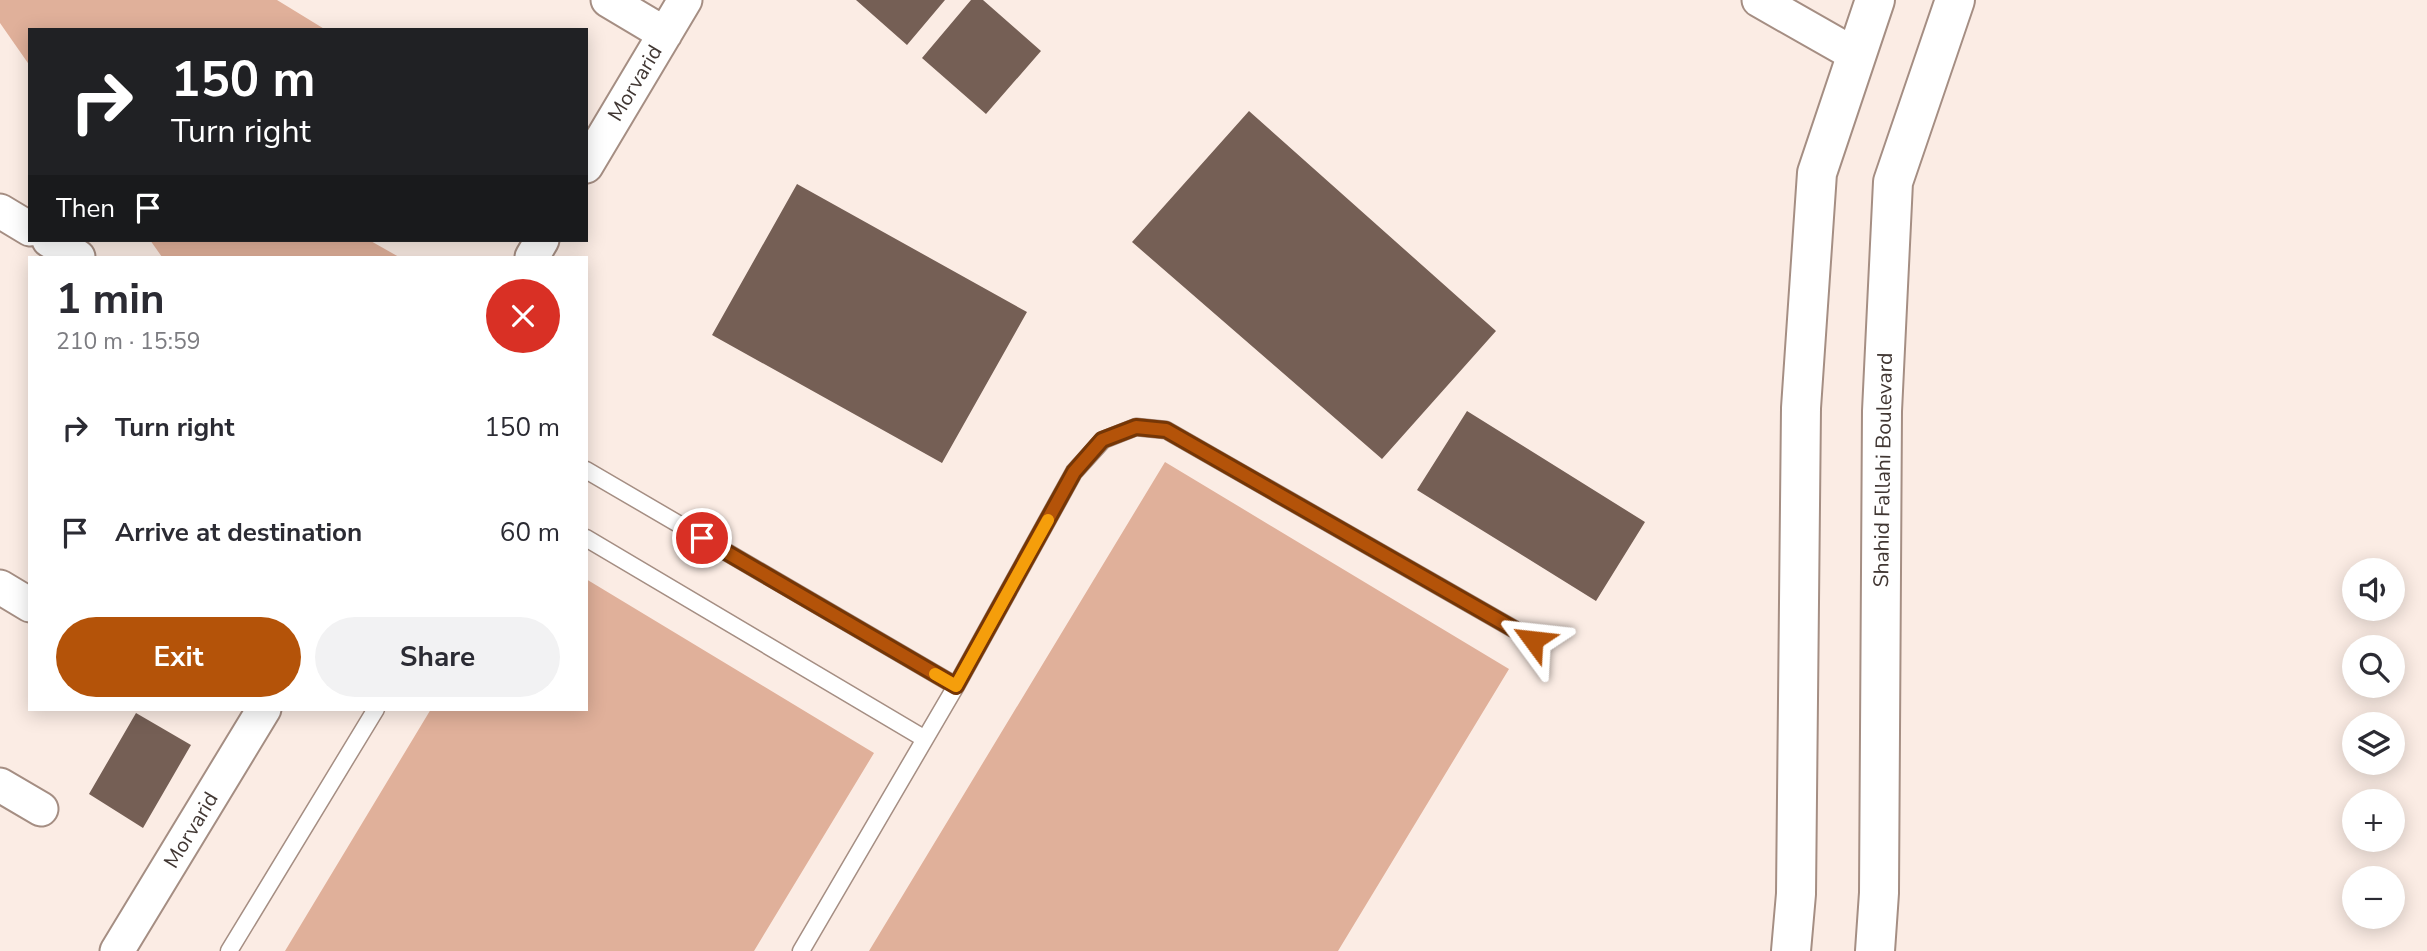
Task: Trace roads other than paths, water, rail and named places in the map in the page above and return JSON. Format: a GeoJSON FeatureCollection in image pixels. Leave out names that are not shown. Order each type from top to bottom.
{"type":"FeatureCollection","features":[{"type":"Feature","properties":{"kind":"main road"},"geometry":{"type":"LineString","coordinates":[[1791,951],[1796,894],[1801,408],[1817,173],[1854,54],[1875,0]]}},
{"type":"Feature","properties":{"kind":"main road","name":"Shahid Fallahi Boulevard"},"geometry":{"type":"LineString","coordinates":[[1875,951],[1879,893],[1882,411],[1893,182],[1955,0]]}},
{"type":"Feature","properties":{"kind":"street"},"geometry":{"type":"LineString","coordinates":[[608,0],[665,34]]}},
{"type":"Feature","properties":{"kind":"street","name":"Morvarid"},"geometry":{"type":"LineString","coordinates":[[588,163],[685,0]]}},
{"type":"Feature","properties":{"kind":"street"},"geometry":{"type":"LineString","coordinates":[[1759,0],[1854,54]]}},
{"type":"Feature","properties":{"kind":"street"},"geometry":{"type":"LineString","coordinates":[[0,211],[28,228]]}},
{"type":"Feature","properties":{"kind":"street"},"geometry":{"type":"LineString","coordinates":[[52,242],[76,256]]}},
{"type":"Feature","properties":{"kind":"street"},"geometry":{"type":"LineString","coordinates":[[0,587],[28,604]]}},
{"type":"Feature","properties":{"kind":"street","name":"Morvarid"},"geometry":{"type":"LineString","coordinates":[[117,951],[263,711]]}},
{"type":"Feature","properties":{"kind":"street"},"geometry":{"type":"LineString","coordinates":[[0,785],[41,809]]}},
{"type":"Feature","properties":{"kind":"lane"},"geometry":{"type":"LineString","coordinates":[[801,951],[956,686],[1074,472],[1102,440],[1136,427],[1166,430],[1533,640]]}},
{"type":"Feature","properties":{"kind":"lane"},"geometry":{"type":"LineString","coordinates":[[588,471],[956,686]]}},
{"type":"Feature","properties":{"kind":"lane"},"geometry":{"type":"LineString","coordinates":[[588,539],[925,739]]}},
{"type":"Feature","properties":{"kind":"lane"},"geometry":{"type":"LineString","coordinates":[[229,951],[375,711]]}}]}
